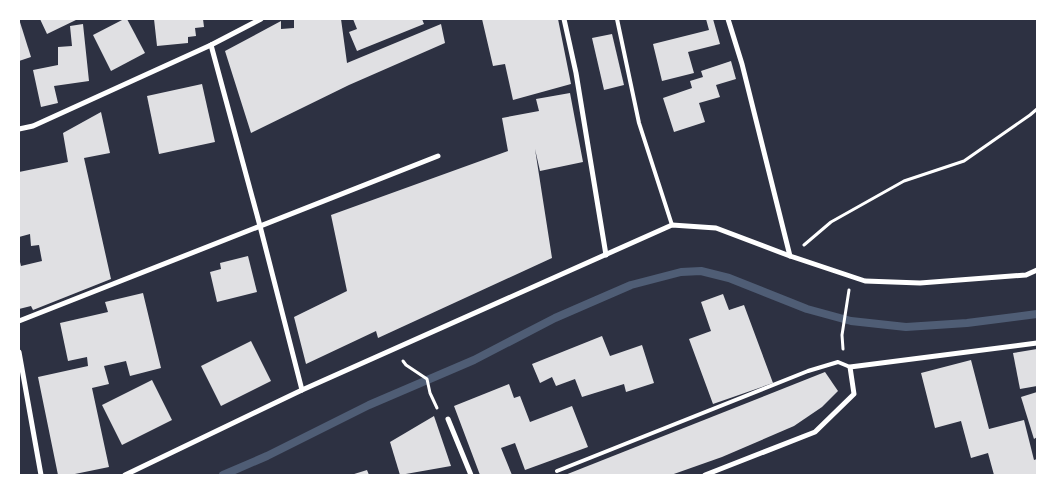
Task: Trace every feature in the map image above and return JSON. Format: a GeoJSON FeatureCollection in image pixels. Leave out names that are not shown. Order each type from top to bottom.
{"type":"FeatureCollection","features":[{"type":"Feature","properties":{"kind":"street"},"geometry":{"type":"LineString","coordinates":[[19,129],[33,126],[211,45],[262,19]]}},
{"type":"Feature","properties":{"kind":"street"},"geometry":{"type":"LineString","coordinates":[[564,19],[576,73],[606,254]]}},
{"type":"Feature","properties":{"kind":"street"},"geometry":{"type":"LineString","coordinates":[[728,19],[742,64],[790,256]]}},
{"type":"Feature","properties":{"kind":"street"},"geometry":{"type":"LineString","coordinates":[[211,45],[302,390]]}},
{"type":"Feature","properties":{"kind":"street"},"geometry":{"type":"LineString","coordinates":[[19,321],[438,156]]}},
{"type":"Feature","properties":{"kind":"street"},"geometry":{"type":"LineString","coordinates":[[125,475],[302,390],[672,225],[716,228],[851,277],[882,283],[920,283],[1026,275],[1037,270]]}},
{"type":"Feature","properties":{"kind":"street"},"geometry":{"type":"LineString","coordinates":[[705,475],[815,432],[854,394],[850,367],[1037,343]]}},
{"type":"Feature","properties":{"kind":"street"},"geometry":{"type":"LineString","coordinates":[[19,352],[41,475]]}},
{"type":"Feature","properties":{"kind":"street"},"geometry":{"type":"LineString","coordinates":[[448,419],[471,475]]}},
{"type":"Feature","properties":{"kind":"lane"},"geometry":{"type":"LineString","coordinates":[[617,19],[639,123],[672,225]]}},
{"type":"Feature","properties":{"kind":"lane"},"geometry":{"type":"LineString","coordinates":[[557,471],[808,371],[838,362],[850,367]]}},
{"type":"Feature","properties":{"kind":"path"},"geometry":{"type":"LineString","coordinates":[[790,256],[831,222],[904,181],[964,161],[1037,109]]}},
{"type":"Feature","properties":{"kind":"path"},"geometry":{"type":"LineString","coordinates":[[842,335],[849,295]]}},
{"type":"Feature","properties":{"kind":"path"},"geometry":{"type":"LineString","coordinates":[[394,349],[406,365],[427,379],[436,408],[448,419]]}},
{"type":"Feature","properties":{"kind":"building"},"geometry":{"type":"Polygon","coordinates":[[[19,19],[31,57],[19,61],[19,19]]]}},
{"type":"Feature","properties":{"kind":"building"},"geometry":{"type":"Polygon","coordinates":[[[40,19],[78,19],[47,34],[40,19]]]}},
{"type":"Feature","properties":{"kind":"building"},"geometry":{"type":"Polygon","coordinates":[[[127,19],[145,53],[111,71],[93,35],[127,19]]]}},
{"type":"Feature","properties":{"kind":"building"},"geometry":{"type":"Polygon","coordinates":[[[154,19],[203,19],[204,27],[195,28],[196,36],[188,37],[188,43],[157,46],[154,19]]]}},
{"type":"Feature","properties":{"kind":"building"},"geometry":{"type":"Polygon","coordinates":[[[294,19],[341,19],[347,63],[441,24],[445,43],[349,85],[251,133],[225,51],[281,21],[281,29],[294,28],[294,19]]]}},
{"type":"Feature","properties":{"kind":"building"},"geometry":{"type":"Polygon","coordinates":[[[353,19],[422,19],[424,24],[357,51],[349,32],[357,29],[353,19]]]}},
{"type":"Feature","properties":{"kind":"building"},"geometry":{"type":"Polygon","coordinates":[[[482,19],[558,19],[571,84],[513,100],[505,64],[493,66],[482,19]]]}},
{"type":"Feature","properties":{"kind":"building"},"geometry":{"type":"Polygon","coordinates":[[[706,19],[713,19],[720,44],[688,52],[694,73],[662,81],[653,44],[709,30],[706,19]]]}},
{"type":"Feature","properties":{"kind":"building"},"geometry":{"type":"Polygon","coordinates":[[[83,24],[89,81],[54,86],[58,103],[41,107],[33,70],[58,65],[58,47],[72,46],[70,26],[83,24]]]}},
{"type":"Feature","properties":{"kind":"building"},"geometry":{"type":"Polygon","coordinates":[[[612,34],[624,85],[604,90],[592,38],[612,34]]]}},
{"type":"Feature","properties":{"kind":"building"},"geometry":{"type":"Polygon","coordinates":[[[731,61],[736,79],[716,85],[720,97],[699,103],[705,122],[674,132],[663,98],[692,88],[690,81],[703,77],[701,71],[731,61]]]}},
{"type":"Feature","properties":{"kind":"building"},"geometry":{"type":"Polygon","coordinates":[[[202,84],[215,142],[159,154],[147,96],[202,84]]]}},
{"type":"Feature","properties":{"kind":"building"},"geometry":{"type":"Polygon","coordinates":[[[570,93],[583,162],[540,171],[535,149],[552,258],[378,338],[376,331],[306,364],[294,317],[347,291],[331,215],[508,151],[502,118],[539,111],[536,99],[570,93]]]}},
{"type":"Feature","properties":{"kind":"building"},"geometry":{"type":"Polygon","coordinates":[[[101,112],[110,153],[84,158],[111,279],[33,310],[31,306],[19,309],[19,258],[21,266],[42,261],[39,245],[31,246],[30,234],[19,237],[19,172],[68,162],[63,133],[101,112]]]}},
{"type":"Feature","properties":{"kind":"building"},"geometry":{"type":"Polygon","coordinates":[[[248,256],[257,292],[217,302],[210,272],[221,269],[220,263],[248,256]]]}},
{"type":"Feature","properties":{"kind":"building"},"geometry":{"type":"Polygon","coordinates":[[[143,293],[161,368],[130,376],[126,361],[104,366],[109,384],[92,388],[109,467],[70,475],[58,475],[38,377],[88,366],[87,357],[68,361],[60,323],[108,312],[105,302],[143,293]]]}},
{"type":"Feature","properties":{"kind":"building"},"geometry":{"type":"Polygon","coordinates":[[[723,294],[729,310],[744,305],[773,383],[713,404],[689,339],[711,331],[701,302],[723,294]]]}},
{"type":"Feature","properties":{"kind":"building"},"geometry":{"type":"Polygon","coordinates":[[[602,336],[610,356],[642,345],[654,383],[626,392],[624,384],[582,397],[575,379],[556,386],[552,377],[540,383],[532,364],[602,336]]]}},
{"type":"Feature","properties":{"kind":"building"},"geometry":{"type":"Polygon","coordinates":[[[251,341],[271,381],[221,406],[201,366],[251,341]]]}},
{"type":"Feature","properties":{"kind":"building"},"geometry":{"type":"Polygon","coordinates":[[[1037,349],[1037,386],[1020,389],[1013,353],[1037,349]]]}},
{"type":"Feature","properties":{"kind":"building"},"geometry":{"type":"Polygon","coordinates":[[[971,360],[989,429],[1024,420],[1034,460],[1037,459],[1037,475],[994,475],[988,453],[971,458],[961,421],[935,428],[921,373],[971,360]]]}},
{"type":"Feature","properties":{"kind":"building"},"geometry":{"type":"Polygon","coordinates":[[[825,372],[838,391],[822,407],[794,426],[722,457],[671,475],[565,475],[825,372]]]}},
{"type":"Feature","properties":{"kind":"building"},"geometry":{"type":"Polygon","coordinates":[[[152,380],[172,420],[122,445],[102,405],[152,380]]]}},
{"type":"Feature","properties":{"kind":"building"},"geometry":{"type":"Polygon","coordinates":[[[509,384],[514,398],[520,396],[530,422],[572,406],[588,447],[525,470],[515,443],[501,448],[512,475],[480,475],[454,406],[509,384]]]}},
{"type":"Feature","properties":{"kind":"building"},"geometry":{"type":"Polygon","coordinates":[[[1037,392],[1037,437],[1034,439],[1021,397],[1037,392]]]}},
{"type":"Feature","properties":{"kind":"building"},"geometry":{"type":"Polygon","coordinates":[[[434,416],[451,466],[400,475],[390,442],[434,416]]]}},
{"type":"Feature","properties":{"kind":"building"},"geometry":{"type":"Polygon","coordinates":[[[367,470],[369,475],[351,475],[367,470]]]}},
{"type":"Feature","properties":{"kind":"waterway"},"geometry":{"type":"LineString","coordinates":[[223,475],[267,456],[369,405],[474,360],[555,318],[631,285],[681,272],[701,271],[729,278],[807,309],[851,321],[906,327],[967,323],[1037,314]]}}]}
